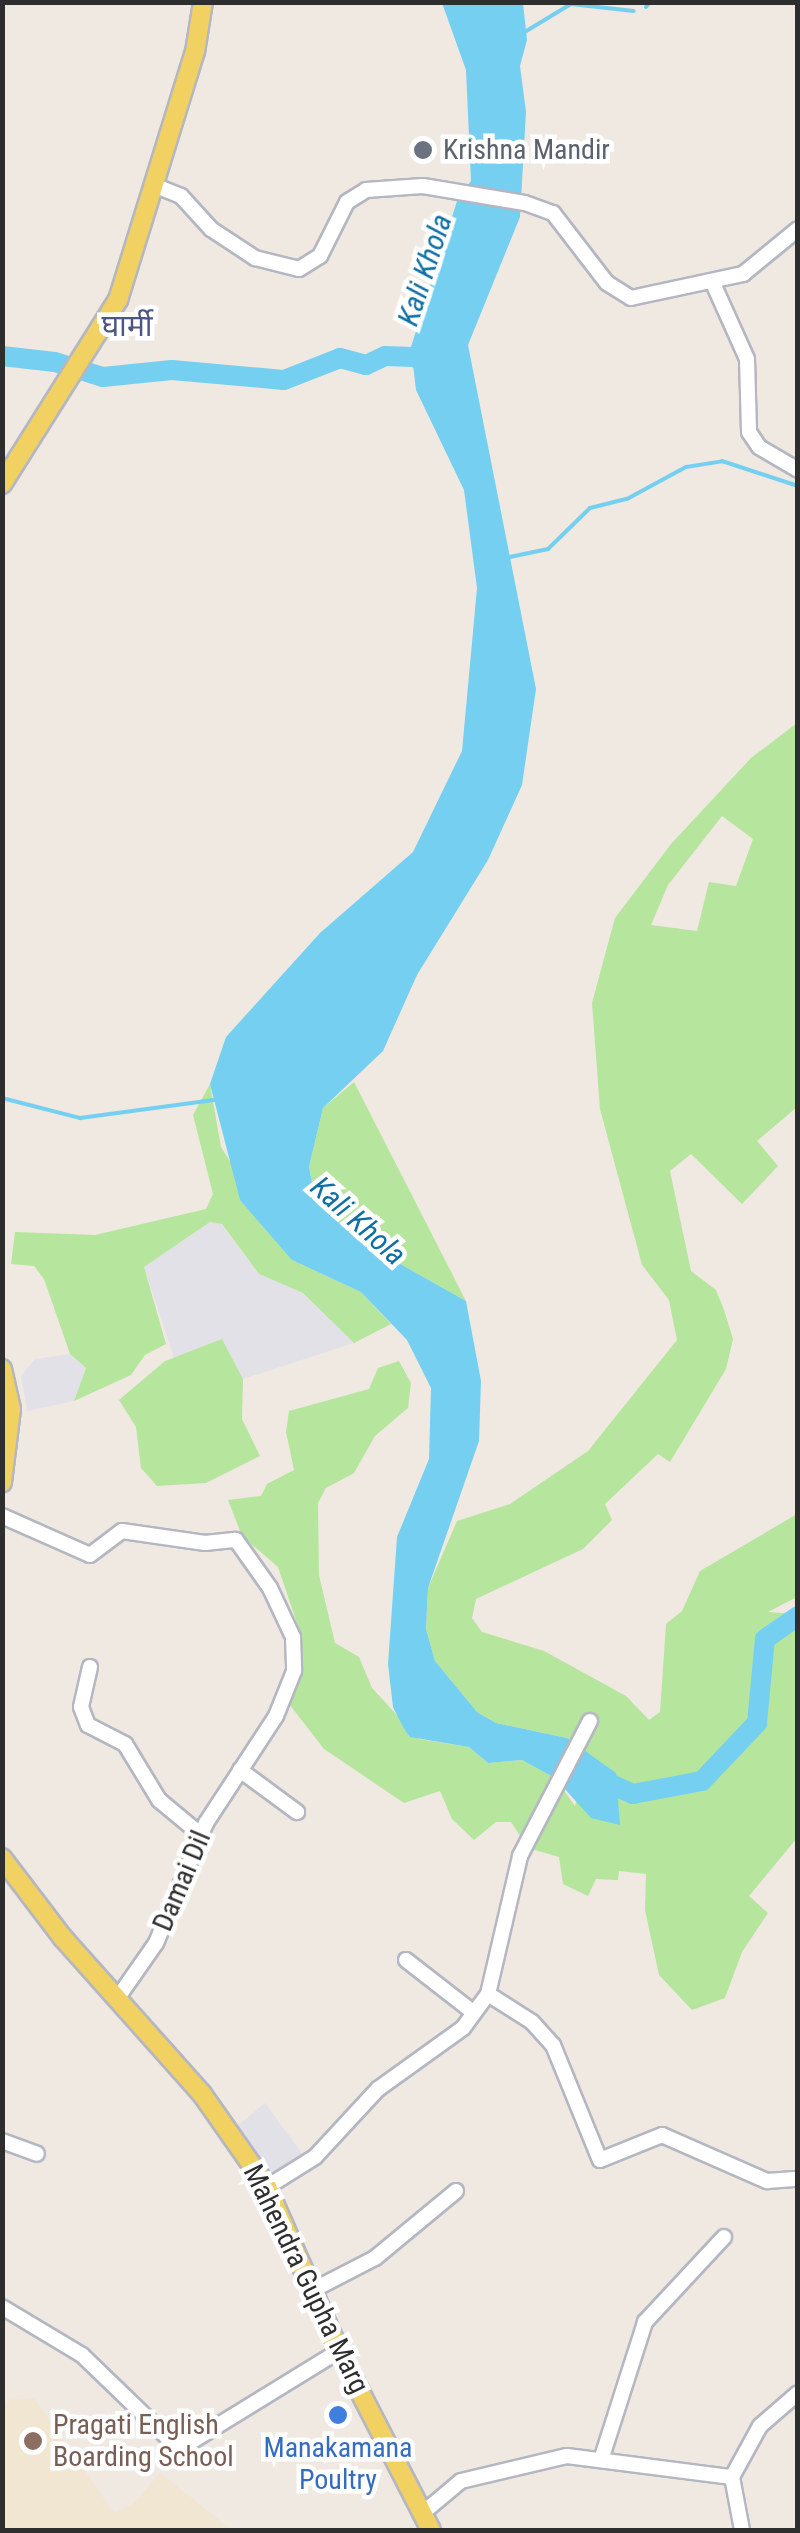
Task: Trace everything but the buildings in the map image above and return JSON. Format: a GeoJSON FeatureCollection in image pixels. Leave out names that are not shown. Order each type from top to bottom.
{"type":"FeatureCollection","features":[{"type":"Feature","properties":{"kind":"main road"},"geometry":{"type":"LineString","coordinates":[[2,484],[114,310],[156,186],[204,2]]}},
{"type":"Feature","properties":{"kind":"main road"},"geometry":{"type":"LineString","coordinates":[[2,1369],[11,1409],[2,1482]]}},
{"type":"Feature","properties":{"kind":"main road","name":"Mahendra Gupha Marg"},"geometry":{"type":"LineString","coordinates":[[5,1866],[63,1938],[120,1996],[202,2094],[267,2187],[339,2351],[432,2530]]}},
{"type":"Feature","properties":{"kind":"street"},"geometry":{"type":"LineString","coordinates":[[156,186],[181,196],[211,229],[255,258],[299,269],[332,241],[354,195],[377,188],[452,190],[525,203],[554,213],[607,284],[631,298],[712,280],[764,261],[798,229]]}},
{"type":"Feature","properties":{"kind":"street"},"geometry":{"type":"LineString","coordinates":[[712,280],[746,359],[748,432],[759,447],[798,470]]}},
{"type":"Feature","properties":{"kind":"street","name":"Damai Dil"},"geometry":{"type":"LineString","coordinates":[[2,1516],[90,1554],[122,1531],[205,1544],[236,1540],[293,1637],[294,1671],[276,1716],[200,1834],[156,1943],[120,1996]]}},
{"type":"Feature","properties":{"kind":"street"},"geometry":{"type":"LineString","coordinates":[[90,1666],[81,1707],[88,1725],[125,1744],[159,1800],[200,1834]]}},
{"type":"Feature","properties":{"kind":"street"},"geometry":{"type":"LineString","coordinates":[[267,2187],[315,2158],[378,2089],[442,2046],[488,1994],[520,1856],[590,1721]]}},
{"type":"Feature","properties":{"kind":"street"},"geometry":{"type":"LineString","coordinates":[[240,1770],[298,1812]]}},
{"type":"Feature","properties":{"kind":"street"},"geometry":{"type":"LineString","coordinates":[[406,1960],[474,2012]]}},
{"type":"Feature","properties":{"kind":"street"},"geometry":{"type":"LineString","coordinates":[[488,1994],[532,2022],[553,2046],[600,2160],[662,2135],[767,2181],[797,2178]]}},
{"type":"Feature","properties":{"kind":"street"},"geometry":{"type":"LineString","coordinates":[[2,2141],[37,2154]]}},
{"type":"Feature","properties":{"kind":"street"},"geometry":{"type":"LineString","coordinates":[[313,2290],[375,2258],[456,2192]]}},
{"type":"Feature","properties":{"kind":"street"},"geometry":{"type":"LineString","coordinates":[[602,2457],[645,2322],[724,2237]]}},
{"type":"Feature","properties":{"kind":"street"},"geometry":{"type":"LineString","coordinates":[[2,2307],[82,2354],[166,2436],[186,2445],[339,2351]]}},
{"type":"Feature","properties":{"kind":"street"},"geometry":{"type":"LineString","coordinates":[[742,2530],[732,2478],[760,2426],[798,2392]]}},
{"type":"Feature","properties":{"kind":"street"},"geometry":{"type":"LineString","coordinates":[[424,2512],[447,2488],[544,2459],[602,2457],[668,2472],[732,2478]]}},
{"type":"Feature","properties":{"kind":"shaded area"},"geometry":{"type":"Polygon","coordinates":[[[210,1222],[221,1224],[259,1274],[303,1293],[354,1343],[243,1379],[222,1339],[174,1358],[144,1267],[210,1222]]]}},
{"type":"Feature","properties":{"kind":"shaded area"},"geometry":{"type":"Polygon","coordinates":[[[70,1354],[86,1368],[74,1401],[27,1411],[21,1376],[35,1359],[70,1354]]]}},
{"type":"Feature","properties":{"kind":"shaded area"},"geometry":{"type":"Polygon","coordinates":[[[265,2103],[304,2156],[275,2179],[236,2127],[265,2103]]]}},
{"type":"Feature","properties":{"kind":"shaded area","name":"Pragati English Boarding School"},"geometry":{"type":"Polygon","coordinates":[[[34,2398],[114,2513],[134,2503],[160,2473],[232,2530],[3,2530],[3,2409],[7,2400],[34,2398]]]}},
{"type":"Feature","properties":{"kind":"green space"},"geometry":{"type":"Polygon","coordinates":[[[797,723],[797,1107],[757,1141],[778,1166],[742,1204],[691,1154],[670,1171],[691,1271],[716,1290],[733,1339],[726,1369],[670,1462],[658,1454],[605,1504],[612,1520],[583,1549],[476,1599],[472,1618],[482,1632],[544,1651],[626,1696],[649,1720],[660,1712],[666,1624],[682,1611],[700,1571],[797,1514],[797,1597],[768,1612],[797,1614],[797,1838],[749,1896],[768,1913],[742,1952],[725,1998],[692,2010],[659,1975],[645,1910],[646,1874],[619,1871],[618,1880],[596,1879],[588,1896],[563,1884],[559,1857],[528,1848],[511,1822],[496,1822],[474,1840],[452,1819],[440,1791],[404,1803],[324,1749],[286,1700],[303,1673],[301,1635],[278,1567],[242,1536],[228,1500],[261,1496],[267,1484],[294,1470],[286,1432],[289,1411],[369,1389],[378,1368],[399,1361],[411,1383],[408,1408],[375,1436],[354,1473],[326,1488],[318,1503],[319,1575],[335,1643],[359,1657],[372,1688],[419,1739],[469,1747],[488,1763],[522,1760],[555,1778],[575,1806],[590,1756],[567,1738],[496,1723],[477,1712],[435,1661],[426,1629],[428,1588],[457,1521],[510,1504],[588,1451],[677,1340],[669,1300],[642,1265],[600,1109],[592,1003],[615,918],[671,844],[751,758],[797,723]],[[722,816],[668,885],[651,925],[697,931],[709,882],[736,886],[753,839],[722,816]]]}},
{"type":"Feature","properties":{"kind":"green space"},"geometry":{"type":"Polygon","coordinates":[[[354,1082],[466,1301],[363,1243],[316,1203],[309,1167],[323,1108],[354,1082]]]}},
{"type":"Feature","properties":{"kind":"green space"},"geometry":{"type":"Polygon","coordinates":[[[210,1084],[221,1147],[292,1260],[361,1292],[391,1324],[354,1343],[303,1293],[259,1274],[222,1224],[210,1222],[144,1267],[166,1344],[145,1355],[131,1375],[74,1401],[86,1368],[70,1354],[44,1279],[34,1266],[11,1264],[15,1232],[95,1235],[206,1209],[213,1194],[193,1115],[210,1084]]]}},
{"type":"Feature","properties":{"kind":"green space"},"geometry":{"type":"Polygon","coordinates":[[[222,1339],[243,1379],[242,1419],[260,1456],[206,1483],[157,1486],[141,1468],[136,1427],[119,1400],[165,1361],[222,1339]]]}},
{"type":"Feature","properties":{"kind":"water"},"geometry":{"type":"Polygon","coordinates":[[[442,3],[523,3],[527,40],[520,66],[526,112],[520,217],[468,345],[536,689],[522,785],[488,860],[417,975],[383,1051],[323,1108],[309,1167],[316,1203],[363,1243],[466,1301],[481,1381],[479,1441],[428,1588],[426,1629],[435,1661],[477,1712],[496,1723],[567,1738],[616,1773],[620,1825],[591,1818],[555,1778],[522,1760],[488,1763],[469,1747],[410,1737],[403,1727],[393,1707],[388,1664],[397,1537],[429,1459],[431,1388],[407,1340],[361,1292],[292,1260],[240,1200],[210,1084],[226,1037],[320,933],[413,852],[462,751],[477,588],[464,490],[416,390],[411,347],[458,198],[471,181],[466,70],[442,3]]]}},
{"type":"Feature","properties":{"kind":"waterway"},"geometry":{"type":"LineString","coordinates":[[646,7],[650,2]]}},
{"type":"Feature","properties":{"kind":"waterway"},"geometry":{"type":"LineString","coordinates":[[523,33],[571,4],[634,11]]}},
{"type":"Feature","properties":{"kind":"waterway"},"geometry":{"type":"LineString","coordinates":[[2,356],[55,362],[103,377],[172,370],[284,380],[340,358],[366,365],[385,356],[413,357],[432,363]]}},
{"type":"Feature","properties":{"kind":"waterway"},"geometry":{"type":"LineString","coordinates":[[505,558],[548,549],[590,508],[627,499],[686,467],[722,461],[798,486]]}},
{"type":"Feature","properties":{"kind":"waterway"},"geometry":{"type":"LineString","coordinates":[[2,1098],[80,1118],[214,1100]]}},
{"type":"Feature","properties":{"kind":"waterway","name":"Kali Khola"},"geometry":{"type":"LineString","coordinates":[[593,1776],[633,1794],[702,1781],[757,1723],[765,1639],[798,1616]]}},
{"type":"Feature","properties":{"kind":"place","name":"Krishna Mandir"},"geometry":{"type":"Point","coordinates":[423,150]}},
{"type":"Feature","properties":{"kind":"place","name":"Manakamana Poultry"},"geometry":{"type":"Point","coordinates":[338,2415]}},
{"type":"Feature","properties":{"kind":"place","name":"Pragati English Boarding School"},"geometry":{"type":"Point","coordinates":[33,2441]}},
{"type":"Feature","properties":{"kind":"district","name":"घार्मी"},"geometry":{"type":"Point","coordinates":[127,326]}}]}
